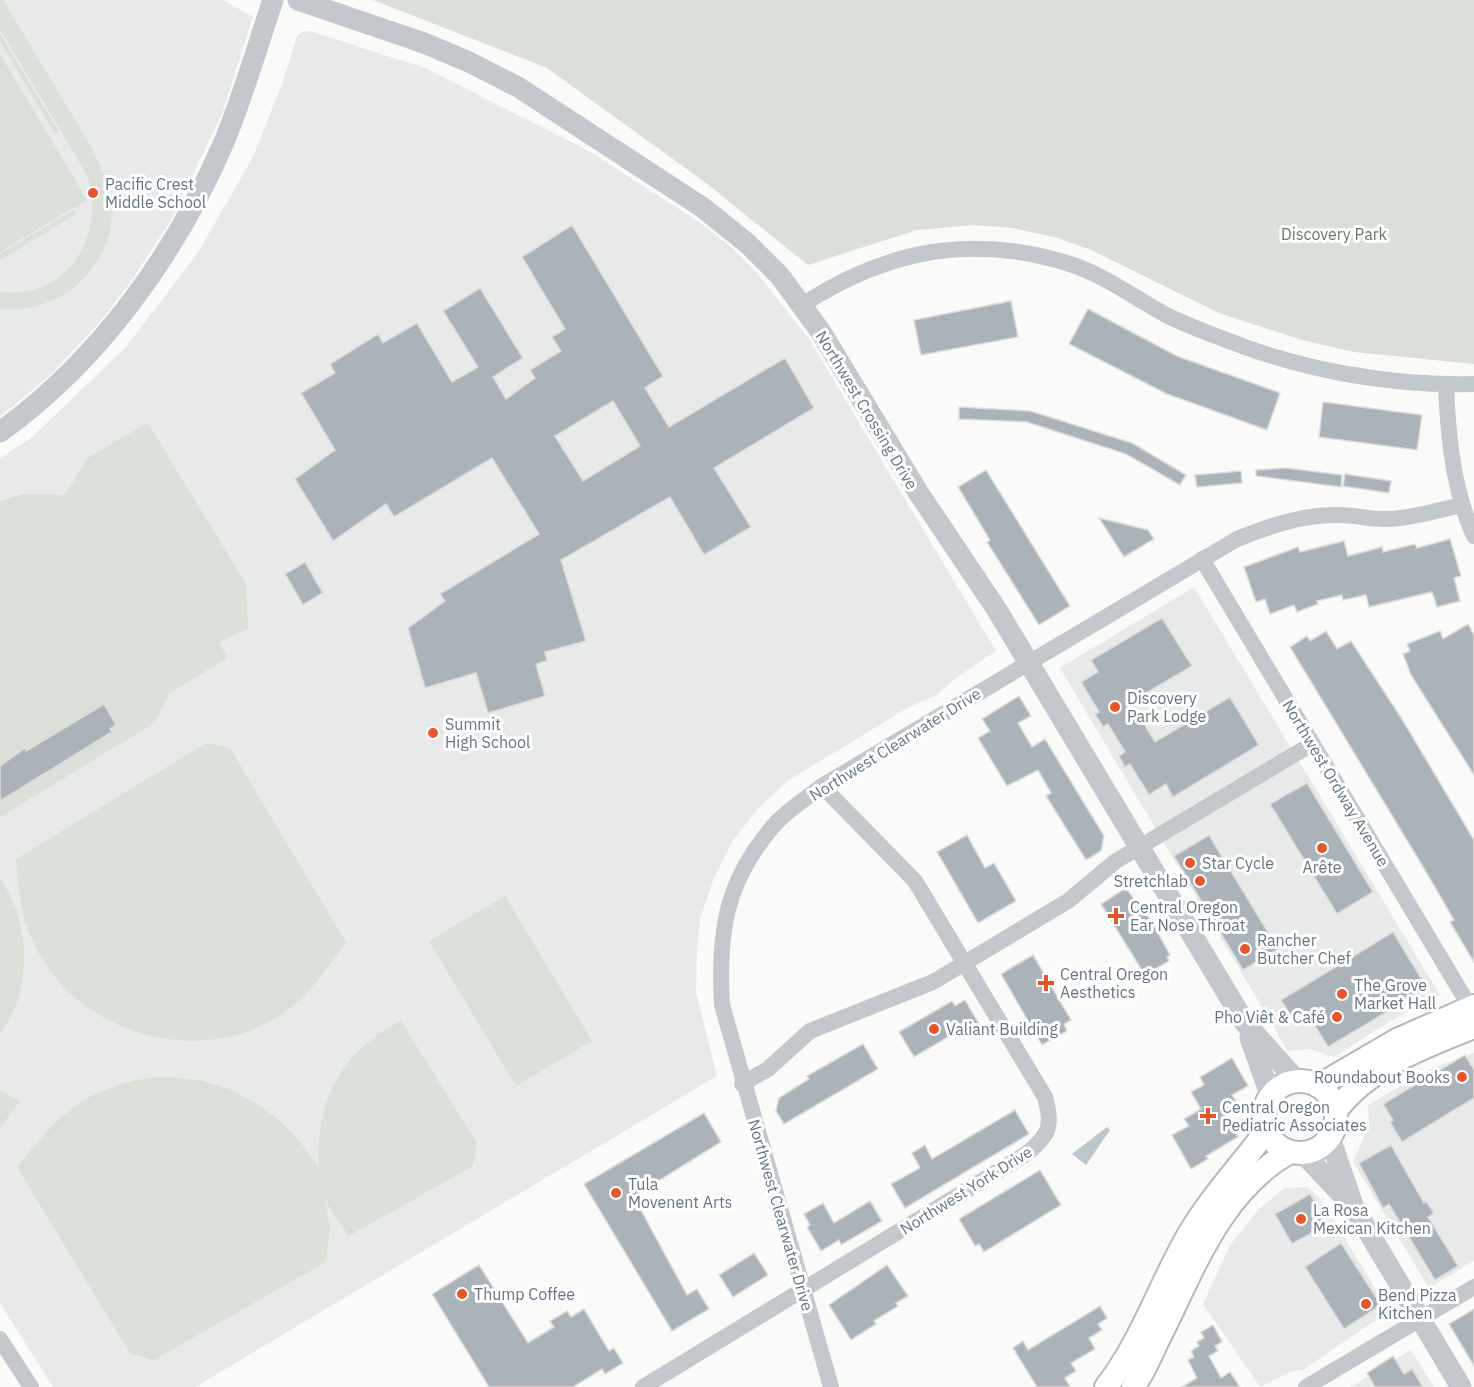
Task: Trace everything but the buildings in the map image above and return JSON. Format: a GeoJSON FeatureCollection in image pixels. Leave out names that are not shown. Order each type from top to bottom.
{"type":"FeatureCollection","features":[{"type":"Feature","properties":{"kind":"main road"},"geometry":{"type":"LineString","coordinates":[[1296,1152],[1276,1143],[1267,1130],[1265,1112],[1270,1097],[1286,1084],[1308,1084],[1396,1040],[1473,1013]]}},
{"type":"Feature","properties":{"kind":"main road"},"geometry":{"type":"LineString","coordinates":[[1335,1112],[1352,1092],[1473,1013]]}},
{"type":"Feature","properties":{"kind":"main road"},"geometry":{"type":"LineString","coordinates":[[1133,1387],[1190,1273],[1226,1212],[1257,1174],[1296,1152],[1318,1148],[1330,1138],[1335,1125],[1335,1112],[1329,1097],[1308,1084]]}},
{"type":"Feature","properties":{"kind":"main road"},"geometry":{"type":"LineString","coordinates":[[1106,1387],[1133,1346],[1156,1295],[1193,1227],[1267,1130]]}},
{"type":"Feature","properties":{"kind":"street"},"geometry":{"type":"LineString","coordinates":[[0,432],[53,388],[93,348],[126,308],[173,241],[224,141],[273,0]]}},
{"type":"Feature","properties":{"kind":"street","name":"Northwest Crossing Drive"},"geometry":{"type":"LineString","coordinates":[[298,0],[424,43],[469,62],[518,87],[702,207],[748,244],[780,276],[802,305],[918,492],[997,610],[1245,1023],[1270,1097]]}},
{"type":"Feature","properties":{"kind":"street"},"geometry":{"type":"LineString","coordinates":[[802,305],[858,273],[885,262],[927,252],[957,249],[1004,250],[1071,264],[1100,277],[1168,316],[1232,342],[1300,364],[1446,385],[1474,384]]}},
{"type":"Feature","properties":{"kind":"street"},"geometry":{"type":"LineString","coordinates":[[1446,385],[1452,459],[1462,505],[1474,536]]}},
{"type":"Feature","properties":{"kind":"street","name":"Northwest Clearwater Drive"},"geometry":{"type":"LineString","coordinates":[[831,1387],[742,1084],[722,1005],[720,960],[723,923],[734,888],[752,855],[777,822],[822,786],[1202,559],[1246,536],[1271,525],[1304,517],[1339,515],[1388,519],[1419,515],[1462,505]]}},
{"type":"Feature","properties":{"kind":"street","name":"Northwest Ordway Avenue"},"geometry":{"type":"LineString","coordinates":[[1202,559],[1473,1013]]}},
{"type":"Feature","properties":{"kind":"street"},"geometry":{"type":"LineString","coordinates":[[742,1084],[768,1069],[810,1031],[911,992],[965,964],[1068,901],[1116,861],[1312,744]]}},
{"type":"Feature","properties":{"kind":"street","name":"Northwest York Drive"},"geometry":{"type":"LineString","coordinates":[[644,1387],[1026,1154],[1046,1135],[1051,1119],[1045,1097],[915,881],[822,786]]}},
{"type":"Feature","properties":{"kind":"street","name":"Northwest Crossing Drive"},"geometry":{"type":"LineString","coordinates":[[1245,1023],[1308,1084]]}},
{"type":"Feature","properties":{"kind":"street"},"geometry":{"type":"LineString","coordinates":[[1330,1138],[1354,1208],[1461,1387]]}},
{"type":"Feature","properties":{"kind":"street"},"geometry":{"type":"LineString","coordinates":[[1296,1152],[1354,1208]]}},
{"type":"Feature","properties":{"kind":"street"},"geometry":{"type":"LineString","coordinates":[[1306,1387],[1474,1287]]}},
{"type":"Feature","properties":{"kind":"street"},"geometry":{"type":"LineString","coordinates":[[0,1339],[31,1387]]}},
{"type":"Feature","properties":{"kind":"shaded area","name":"Pacific Crest Middle School"},"geometry":{"type":"Polygon","coordinates":[[[0,0],[223,0],[253,17],[222,114],[170,222],[127,287],[99,323],[49,376],[0,417],[0,0]]]}},
{"type":"Feature","properties":{"kind":"shaded area","name":"Summit High School"},"geometry":{"type":"Polygon","coordinates":[[[310,31],[425,68],[589,151],[699,222],[731,247],[757,273],[809,339],[996,651],[952,681],[937,695],[909,707],[786,782],[756,811],[732,842],[714,878],[700,918],[697,953],[696,992],[717,1076],[195,1387],[53,1387],[0,1303],[0,458],[30,439],[125,348],[197,254],[253,157],[283,81],[297,36],[302,32],[310,31]]]}},
{"type":"Feature","properties":{"kind":"shaded area"},"geometry":{"type":"Polygon","coordinates":[[[1194,587],[1440,995],[1387,1023],[1334,1057],[1309,1049],[1288,1051],[1060,668],[1194,587]]]}},
{"type":"Feature","properties":{"kind":"shaded area"},"geometry":{"type":"Polygon","coordinates":[[[1474,1053],[1474,1261],[1429,1288],[1353,1162],[1369,1125],[1368,1105],[1432,1068],[1474,1053]]]}},
{"type":"Feature","properties":{"kind":"shaded area"},"geometry":{"type":"Polygon","coordinates":[[[1107,1127],[1110,1130],[1086,1165],[1072,1154],[1107,1127]]]}},
{"type":"Feature","properties":{"kind":"shaded area"},"geometry":{"type":"Polygon","coordinates":[[[1307,1187],[1320,1198],[1389,1311],[1303,1370],[1292,1371],[1260,1387],[1203,1304],[1230,1245],[1259,1209],[1285,1188],[1307,1187]]]}},
{"type":"Feature","properties":{"kind":"shaded area"},"geometry":{"type":"Polygon","coordinates":[[[1411,1350],[1434,1387],[1350,1387],[1411,1350]]]}},
{"type":"Feature","properties":{"kind":"green space"},"geometry":{"type":"Polygon","coordinates":[[[0,0],[3,0],[100,164],[108,187],[112,210],[110,233],[100,256],[83,279],[75,287],[55,299],[23,309],[0,309],[0,292],[24,292],[45,285],[63,274],[76,259],[86,240],[91,219],[92,197],[87,175],[0,29],[0,0]]]}},
{"type":"Feature","properties":{"kind":"green space","name":"Discovery Park"},"geometry":{"type":"Polygon","coordinates":[[[373,0],[1474,0],[1474,364],[1354,352],[1302,340],[1219,313],[1089,249],[1054,237],[1013,228],[974,225],[917,230],[808,265],[706,183],[547,68],[373,0]]]}},
{"type":"Feature","properties":{"kind":"green space"},"geometry":{"type":"Polygon","coordinates":[[[0,34],[59,132],[55,134],[0,41],[0,34]]]}},
{"type":"Feature","properties":{"kind":"green space"},"geometry":{"type":"Polygon","coordinates":[[[0,54],[87,200],[0,252],[0,54]]]}},
{"type":"Feature","properties":{"kind":"green space"},"geometry":{"type":"Polygon","coordinates":[[[74,210],[76,214],[0,260],[0,254],[74,210]]]}},
{"type":"Feature","properties":{"kind":"green space"},"geometry":{"type":"Polygon","coordinates":[[[145,424],[149,425],[246,584],[248,629],[219,642],[227,658],[169,694],[158,717],[148,727],[0,817],[0,501],[24,494],[65,495],[88,458],[145,424]]]}},
{"type":"Feature","properties":{"kind":"green space"},"geometry":{"type":"Polygon","coordinates":[[[206,743],[230,748],[346,942],[324,973],[299,1001],[279,1016],[246,1032],[211,1040],[176,1040],[141,1033],[108,1020],[78,1000],[53,975],[34,944],[26,924],[19,892],[16,859],[206,743]]]}},
{"type":"Feature","properties":{"kind":"green space"},"geometry":{"type":"Polygon","coordinates":[[[0,879],[18,915],[24,956],[23,977],[18,998],[11,1016],[0,1033],[0,879]]]}},
{"type":"Feature","properties":{"kind":"green space"},"geometry":{"type":"Polygon","coordinates":[[[505,896],[592,1041],[516,1086],[429,941],[505,896]]]}},
{"type":"Feature","properties":{"kind":"green space"},"geometry":{"type":"Polygon","coordinates":[[[401,1021],[477,1143],[473,1166],[349,1236],[330,1209],[325,1197],[330,1228],[326,1262],[154,1360],[130,1353],[17,1167],[39,1140],[81,1102],[114,1086],[148,1078],[181,1078],[214,1084],[245,1097],[274,1116],[299,1140],[319,1169],[322,1122],[327,1101],[336,1082],[347,1064],[362,1048],[401,1021]]]}},
{"type":"Feature","properties":{"kind":"green space"},"geometry":{"type":"Polygon","coordinates":[[[0,1090],[20,1101],[0,1128],[0,1090]]]}},
{"type":"Feature","properties":{"kind":"place","name":"Pacific Crest Middle School"},"geometry":{"type":"Point","coordinates":[93,193]}},
{"type":"Feature","properties":{"kind":"place","name":"Discovery Park Lodge"},"geometry":{"type":"Point","coordinates":[1115,707]}},
{"type":"Feature","properties":{"kind":"place","name":"Summit High School"},"geometry":{"type":"Point","coordinates":[433,733]}},
{"type":"Feature","properties":{"kind":"place","name":"Arête"},"geometry":{"type":"Point","coordinates":[1322,848]}},
{"type":"Feature","properties":{"kind":"place","name":"Star Cycle"},"geometry":{"type":"Point","coordinates":[1190,863]}},
{"type":"Feature","properties":{"kind":"place","name":"Stretchlab"},"geometry":{"type":"Point","coordinates":[1200,881]}},
{"type":"Feature","properties":{"kind":"place","name":"Central Oregon Ear Nose Throat"},"geometry":{"type":"Point","coordinates":[1116,916]}},
{"type":"Feature","properties":{"kind":"place","name":"Rancher Butcher Chef"},"geometry":{"type":"Point","coordinates":[1245,949]}},
{"type":"Feature","properties":{"kind":"place","name":"Central Oregon Aesthetics"},"geometry":{"type":"Point","coordinates":[1046,983]}},
{"type":"Feature","properties":{"kind":"place","name":"The Grove Market Hall"},"geometry":{"type":"Point","coordinates":[1342,994]}},
{"type":"Feature","properties":{"kind":"place","name":"Pho Viêt & Café"},"geometry":{"type":"Point","coordinates":[1337,1017]}},
{"type":"Feature","properties":{"kind":"place","name":"Valiant Building"},"geometry":{"type":"Point","coordinates":[934,1029]}},
{"type":"Feature","properties":{"kind":"place","name":"Roundabout Books"},"geometry":{"type":"Point","coordinates":[1462,1077]}},
{"type":"Feature","properties":{"kind":"place","name":"Central Oregon Pediatric Associates"},"geometry":{"type":"Point","coordinates":[1208,1116]}},
{"type":"Feature","properties":{"kind":"place","name":"Tula Movenent Arts"},"geometry":{"type":"Point","coordinates":[616,1193]}},
{"type":"Feature","properties":{"kind":"place","name":"La Rosa Mexican Kitchen"},"geometry":{"type":"Point","coordinates":[1301,1219]}},
{"type":"Feature","properties":{"kind":"place","name":"Thump Coffee"},"geometry":{"type":"Point","coordinates":[462,1294]}},
{"type":"Feature","properties":{"kind":"place","name":"Bend Pizza Kitchen"},"geometry":{"type":"Point","coordinates":[1366,1304]}}]}
